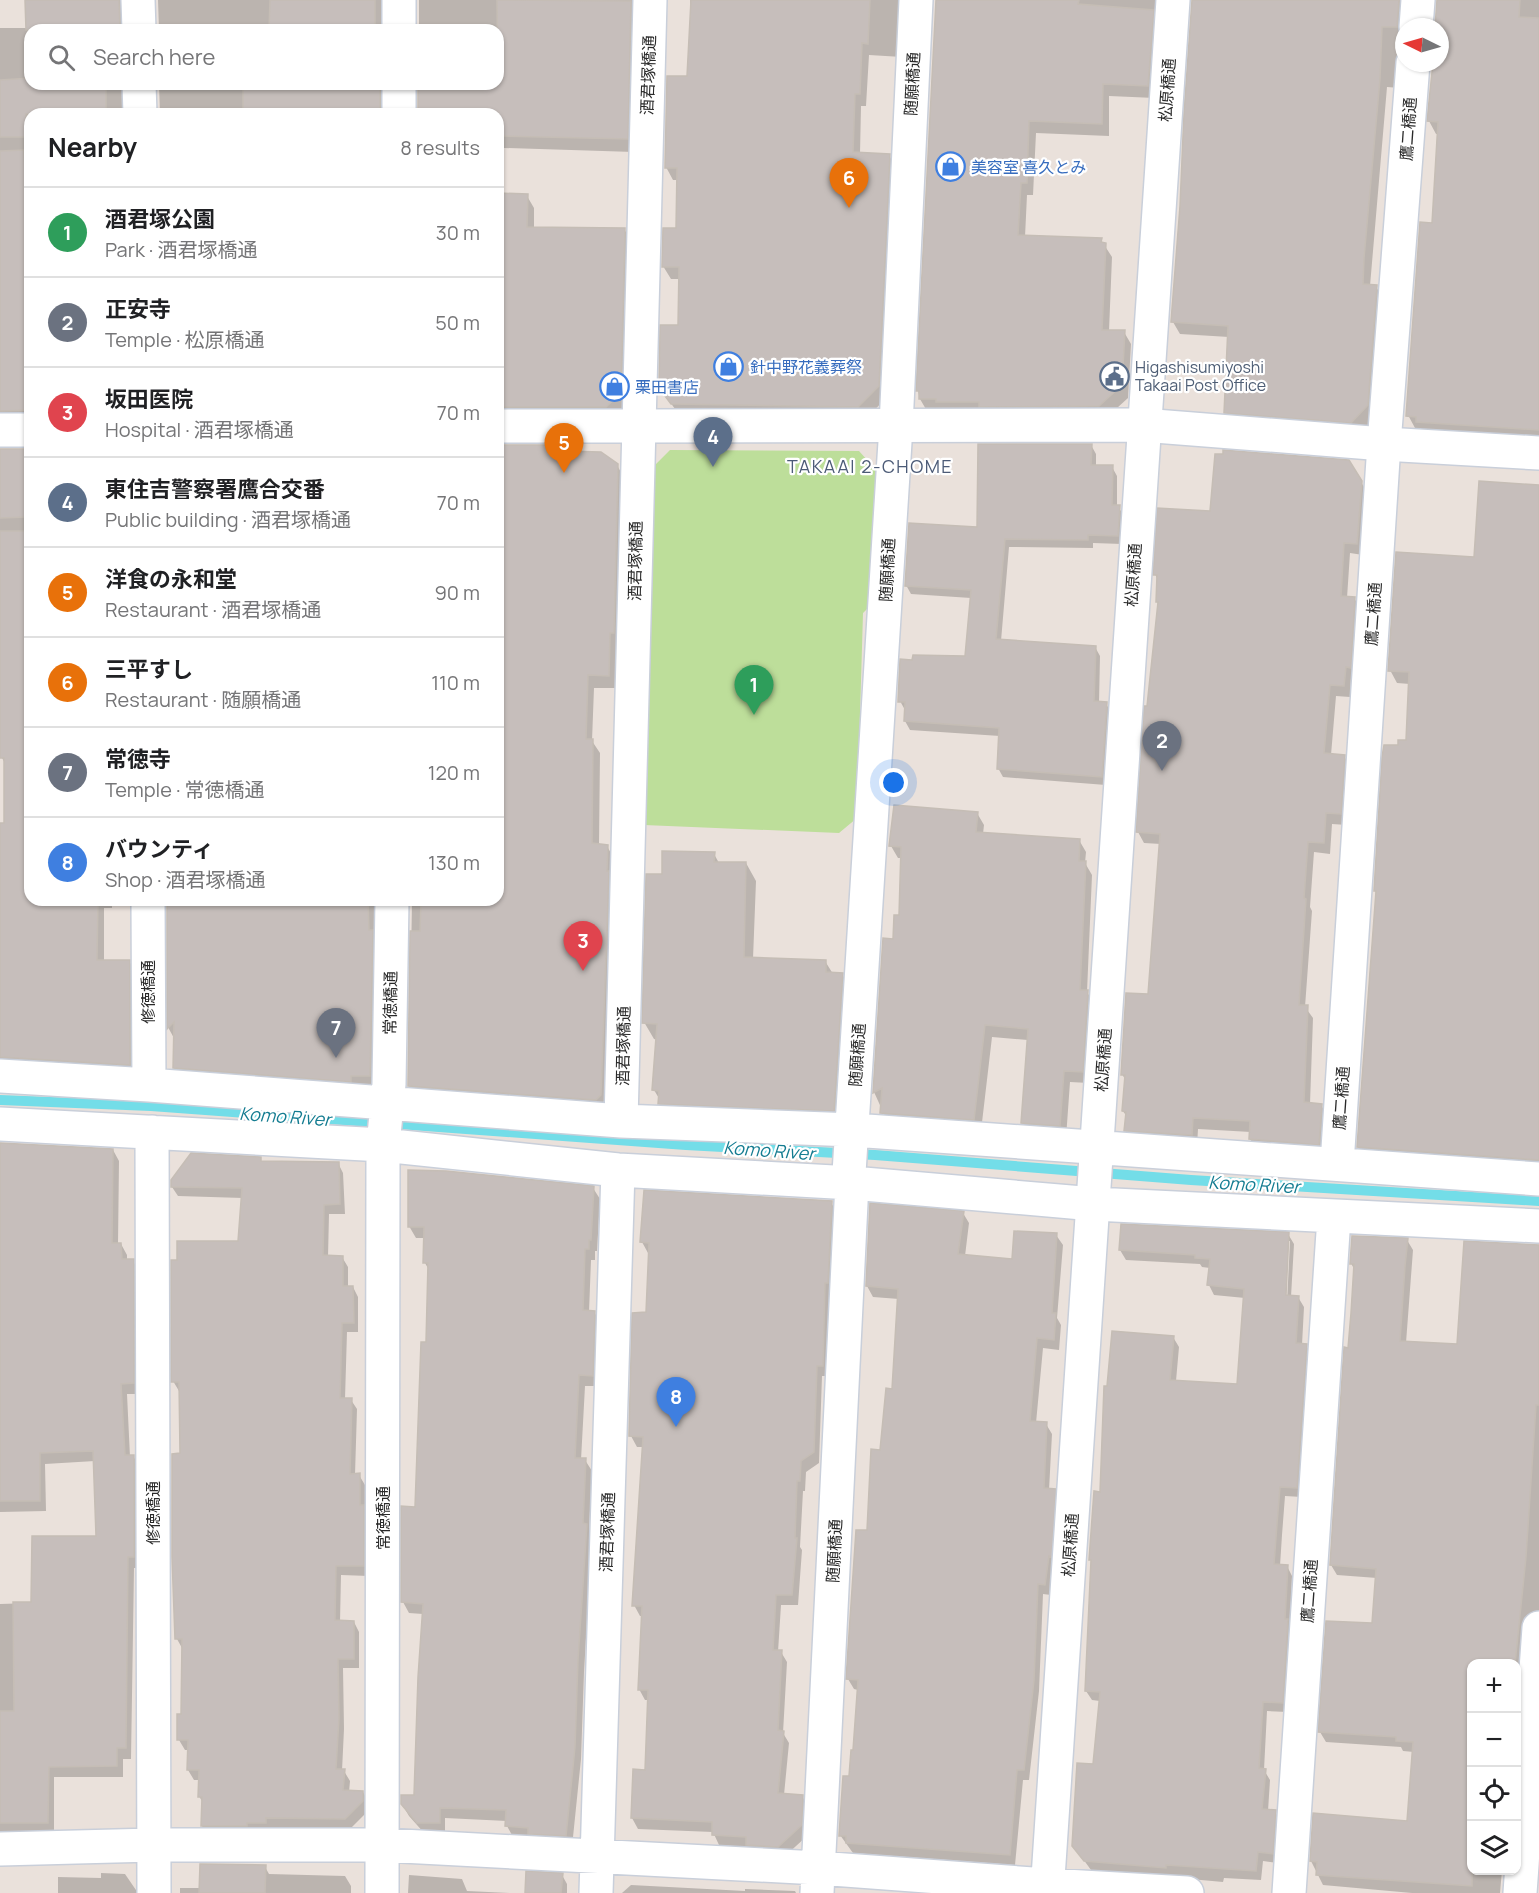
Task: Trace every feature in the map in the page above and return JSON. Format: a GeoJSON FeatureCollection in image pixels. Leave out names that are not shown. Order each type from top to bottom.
{"type":"FeatureCollection","features":[{"type":"Feature","properties":{"kind":"street"},"geometry":{"type":"LineString","coordinates":[[138,0],[139,24]]}},
{"type":"Feature","properties":{"kind":"street"},"geometry":{"type":"LineString","coordinates":[[399,0],[399,24]]}},
{"type":"Feature","properties":{"kind":"street","name":"酒君塚橋通"},"geometry":{"type":"LineString","coordinates":[[621,1121],[650,0]]}},
{"type":"Feature","properties":{"kind":"street","name":"随願橋通"},"geometry":{"type":"LineString","coordinates":[[818,1880],[850,1178],[896,426],[916,0]]}},
{"type":"Feature","properties":{"kind":"street","name":"松原橋通"},"geometry":{"type":"LineString","coordinates":[[1047,1889],[1098,1148],[1142,425],[1173,0]]}},
{"type":"Feature","properties":{"kind":"street"},"geometry":{"type":"LineString","coordinates":[[1417,18],[1418,0]]}},
{"type":"Feature","properties":{"kind":"street","name":"鷹二橋通"},"geometry":{"type":"LineString","coordinates":[[1337,1164],[1384,444],[1412,72]]}},
{"type":"Feature","properties":{"kind":"street"},"geometry":{"type":"LineString","coordinates":[[139,90],[140,108]]}},
{"type":"Feature","properties":{"kind":"street"},"geometry":{"type":"LineString","coordinates":[[399,90],[399,108]]}},
{"type":"Feature","properties":{"kind":"street"},"geometry":{"type":"LineString","coordinates":[[504,426],[1142,425],[1384,444],[1539,453]]}},
{"type":"Feature","properties":{"kind":"street"},"geometry":{"type":"LineString","coordinates":[[0,430],[24,430]]}},
{"type":"Feature","properties":{"kind":"street","name":"修徳橋通"},"geometry":{"type":"LineString","coordinates":[[148,906],[149,1084]]}},
{"type":"Feature","properties":{"kind":"street","name":"常徳橋通"},"geometry":{"type":"LineString","coordinates":[[382,1893],[383,1144],[389,1084],[392,906]]}},
{"type":"Feature","properties":{"kind":"street"},"geometry":{"type":"LineString","coordinates":[[0,1076],[149,1084],[621,1121],[1098,1148],[1539,1179]]}},
{"type":"Feature","properties":{"kind":"street"},"geometry":{"type":"LineString","coordinates":[[0,1124],[383,1144],[618,1170],[850,1178],[1094,1200],[1334,1216],[1539,1226]]}},
{"type":"Feature","properties":{"kind":"street","name":"修徳橋通"},"geometry":{"type":"LineString","coordinates":[[152,1132],[154,1893]]}},
{"type":"Feature","properties":{"kind":"street","name":"酒君塚橋通"},"geometry":{"type":"LineString","coordinates":[[596,1893],[618,1170]]}},
{"type":"Feature","properties":{"kind":"street","name":"鷹二橋通"},"geometry":{"type":"LineString","coordinates":[[1288,1893],[1334,1216]]}},
{"type":"Feature","properties":{"kind":"street"},"geometry":{"type":"LineString","coordinates":[[1520,1893],[1539,1628]]}},
{"type":"Feature","properties":{"kind":"street"},"geometry":{"type":"LineString","coordinates":[[0,1849],[153,1845],[383,1845],[597,1856],[818,1880],[1187,1893]]}},
{"type":"Feature","properties":{"kind":"green space"},"geometry":{"type":"Polygon","coordinates":[[[670,450],[859,451],[877,471],[868,608],[863,613],[857,818],[839,833],[644,825],[655,465],[670,450]]]}},
{"type":"Feature","properties":{"kind":"building"},"geometry":{"type":"Polygon","coordinates":[[[25,0],[119,0],[120,24],[26,24],[25,0]]]}},
{"type":"Feature","properties":{"kind":"building"},"geometry":{"type":"Polygon","coordinates":[[[270,0],[375,0],[375,24],[269,24],[270,0]]]}},
{"type":"Feature","properties":{"kind":"building"},"geometry":{"type":"Polygon","coordinates":[[[497,0],[631,1],[628,139],[504,136],[504,108],[418,108],[418,90],[504,90],[504,24],[497,24],[497,0]]]}},
{"type":"Feature","properties":{"kind":"building"},"geometry":{"type":"Polygon","coordinates":[[[691,0],[870,0],[868,44],[862,43],[860,94],[855,94],[853,152],[890,154],[879,386],[858,407],[671,404],[659,388],[660,325],[678,325],[679,267],[662,267],[663,228],[676,228],[677,168],[665,168],[667,76],[687,76],[691,0]]]}},
{"type":"Feature","properties":{"kind":"building"},"geometry":{"type":"Polygon","coordinates":[[[936,0],[1079,0],[1078,4],[1154,10],[1148,86],[1103,84],[1102,124],[1029,121],[1027,183],[1021,183],[1018,235],[1102,238],[1101,242],[1106,243],[1102,330],[1125,330],[1122,385],[1099,406],[979,407],[979,402],[936,402],[936,399],[919,399],[919,391],[916,391],[936,0]]]}},
{"type":"Feature","properties":{"kind":"building"},"geometry":{"type":"Polygon","coordinates":[[[1192,0],[1399,0],[1395,27],[1382,27],[1380,79],[1364,258],[1363,284],[1377,285],[1368,405],[1351,423],[1224,413],[1228,326],[1171,322],[1192,0]]]}},
{"type":"Feature","properties":{"kind":"building"},"geometry":{"type":"Polygon","coordinates":[[[1437,0],[1520,0],[1519,17],[1539,18],[1539,430],[1416,422],[1416,417],[1406,416],[1420,222],[1432,223],[1438,122],[1427,121],[1432,72],[1449,72],[1449,18],[1436,18],[1437,0]]]}},
{"type":"Feature","properties":{"kind":"building"},"geometry":{"type":"Polygon","coordinates":[[[24,78],[24,90],[106,90],[106,108],[24,108],[24,137],[0,137],[0,80],[24,78]]]}},
{"type":"Feature","properties":{"kind":"building"},"geometry":{"type":"Polygon","coordinates":[[[243,90],[380,90],[380,108],[243,108],[243,90]]]}},
{"type":"Feature","properties":{"kind":"building"},"geometry":{"type":"Polygon","coordinates":[[[24,150],[24,410],[0,411],[0,151],[24,150]]]}},
{"type":"Feature","properties":{"kind":"building"},"geometry":{"type":"Polygon","coordinates":[[[504,193],[528,194],[527,227],[625,228],[621,393],[606,407],[504,407],[504,193]]]}},
{"type":"Feature","properties":{"kind":"building"},"geometry":{"type":"Polygon","coordinates":[[[978,444],[1092,444],[1091,465],[1113,465],[1112,505],[1120,505],[1118,536],[1088,535],[1088,540],[1005,539],[996,639],[1096,646],[1094,701],[1107,702],[1102,777],[997,769],[999,728],[904,721],[905,702],[898,702],[900,659],[912,660],[913,655],[965,656],[971,590],[905,586],[909,523],[977,527],[978,444]]]}},
{"type":"Feature","properties":{"kind":"building"},"geometry":{"type":"Polygon","coordinates":[[[504,445],[569,445],[563,451],[601,452],[618,464],[614,633],[610,633],[609,676],[588,675],[586,739],[593,739],[592,843],[608,845],[601,1095],[596,1100],[408,1086],[410,931],[420,931],[421,906],[504,906],[504,445]]]}},
{"type":"Feature","properties":{"kind":"building"},"geometry":{"type":"Polygon","coordinates":[[[0,449],[24,449],[24,517],[0,518],[0,449]]]}},
{"type":"Feature","properties":{"kind":"building"},"geometry":{"type":"Polygon","coordinates":[[[1223,450],[1349,460],[1362,481],[1357,544],[1344,543],[1341,596],[1355,597],[1351,668],[1346,667],[1344,686],[1330,685],[1324,753],[1345,755],[1341,814],[1326,813],[1324,843],[1308,842],[1304,898],[1306,899],[1299,1005],[1308,1005],[1304,1102],[1322,1104],[1319,1145],[1249,1139],[1250,1121],[1193,1118],[1192,1135],[1124,1131],[1126,1112],[1122,1111],[1125,1075],[1121,1075],[1126,993],[1148,994],[1160,834],[1136,832],[1144,706],[1147,706],[1158,602],[1156,602],[1157,575],[1153,575],[1157,508],[1210,511],[1215,454],[1223,454],[1223,450]]]}},
{"type":"Feature","properties":{"kind":"building"},"geometry":{"type":"Polygon","coordinates":[[[1479,481],[1539,485],[1539,1160],[1357,1147],[1376,891],[1374,891],[1382,757],[1384,745],[1398,745],[1398,740],[1406,740],[1409,672],[1388,671],[1396,552],[1474,557],[1479,481]]]}},
{"type":"Feature","properties":{"kind":"building"},"geometry":{"type":"Polygon","coordinates":[[[0,531],[24,531],[24,906],[98,906],[97,960],[130,960],[130,1065],[0,1057],[0,823],[4,823],[4,758],[0,758],[0,531]]]}},
{"type":"Feature","properties":{"kind":"building"},"geometry":{"type":"Polygon","coordinates":[[[894,805],[978,812],[976,832],[1080,839],[1079,861],[1086,861],[1080,990],[1088,990],[1083,1072],[1064,1071],[1060,1126],[1021,1123],[1028,1029],[985,1025],[974,1120],[880,1113],[882,1088],[873,1093],[883,938],[893,939],[894,915],[899,915],[901,847],[889,846],[894,805]]]}},
{"type":"Feature","properties":{"kind":"building"},"geometry":{"type":"Polygon","coordinates":[[[662,851],[715,852],[714,862],[746,862],[744,957],[826,960],[826,972],[843,973],[834,1111],[658,1104],[659,1091],[652,1090],[657,1024],[642,1023],[646,874],[662,874],[662,851]]]}},
{"type":"Feature","properties":{"kind":"building"},"geometry":{"type":"Polygon","coordinates":[[[167,906],[368,906],[369,930],[373,930],[370,1076],[351,1076],[351,1082],[173,1068],[174,1022],[167,1029],[167,906]]]}},
{"type":"Feature","properties":{"kind":"building"},"geometry":{"type":"Polygon","coordinates":[[[0,1143],[113,1149],[112,1243],[121,1243],[122,1259],[134,1259],[134,1383],[121,1384],[125,1455],[134,1455],[134,1557],[128,1557],[126,1748],[117,1748],[117,1766],[49,1767],[48,1823],[0,1823],[0,1711],[14,1711],[13,1602],[31,1602],[32,1536],[96,1536],[93,1451],[40,1453],[40,1501],[0,1501],[0,1143]]]}},
{"type":"Feature","properties":{"kind":"building"},"geometry":{"type":"Polygon","coordinates":[[[191,1153],[261,1157],[261,1161],[339,1162],[340,1204],[324,1205],[323,1255],[343,1256],[343,1286],[353,1286],[354,1323],[342,1323],[340,1398],[352,1398],[350,1474],[360,1473],[360,1505],[364,1505],[364,1566],[336,1566],[335,1620],[354,1621],[354,1659],[338,1659],[339,1718],[336,1769],[345,1769],[343,1790],[363,1791],[363,1801],[345,1819],[266,1818],[266,1823],[247,1823],[247,1826],[201,1826],[202,1797],[198,1797],[199,1770],[187,1770],[188,1740],[177,1740],[177,1714],[181,1714],[182,1639],[175,1639],[172,1454],[180,1453],[179,1382],[171,1382],[171,1260],[177,1260],[177,1241],[238,1241],[242,1188],[171,1187],[171,1180],[191,1153]]]}},
{"type":"Feature","properties":{"kind":"building"},"geometry":{"type":"Polygon","coordinates":[[[408,1170],[446,1171],[594,1186],[591,1240],[589,1240],[589,1249],[585,1249],[583,1310],[595,1311],[593,1376],[579,1375],[575,1458],[586,1458],[583,1523],[587,1524],[575,1747],[566,1836],[528,1834],[528,1828],[505,1826],[506,1810],[440,1808],[440,1823],[417,1823],[401,1804],[401,1795],[414,1795],[423,1604],[401,1602],[401,1506],[415,1507],[421,1342],[426,1342],[428,1263],[423,1263],[424,1227],[408,1227],[408,1170]]]}},
{"type":"Feature","properties":{"kind":"building"},"geometry":{"type":"Polygon","coordinates":[[[644,1190],[832,1201],[828,1283],[825,1283],[823,1366],[817,1366],[814,1452],[801,1461],[800,1481],[797,1481],[795,1538],[797,1538],[792,1595],[776,1595],[773,1650],[782,1650],[778,1730],[784,1731],[778,1793],[803,1795],[802,1825],[778,1847],[746,1845],[746,1837],[712,1835],[712,1822],[631,1818],[633,1769],[645,1770],[648,1690],[638,1690],[642,1606],[632,1606],[643,1437],[629,1436],[632,1313],[646,1312],[649,1243],[640,1242],[644,1190]]]}},
{"type":"Feature","properties":{"kind":"building"},"geometry":{"type":"Polygon","coordinates":[[[870,1203],[964,1211],[958,1254],[1012,1259],[1014,1231],[1057,1233],[1052,1313],[1056,1313],[1054,1340],[1037,1338],[1030,1421],[1047,1422],[1044,1488],[1056,1489],[1052,1557],[1049,1556],[1045,1585],[1038,1584],[1034,1680],[1024,1770],[1017,1770],[1010,1855],[846,1843],[846,1836],[839,1836],[843,1776],[849,1776],[851,1750],[853,1750],[858,1680],[846,1679],[856,1530],[867,1530],[871,1449],[880,1450],[886,1388],[892,1389],[898,1289],[866,1286],[870,1203]]]}},
{"type":"Feature","properties":{"kind":"building"},"geometry":{"type":"Polygon","coordinates":[[[1121,1224],[1289,1232],[1286,1295],[1299,1296],[1296,1343],[1307,1344],[1297,1488],[1280,1487],[1274,1564],[1288,1565],[1285,1619],[1288,1619],[1283,1703],[1263,1702],[1259,1768],[1266,1769],[1262,1809],[1276,1810],[1273,1854],[1258,1852],[1256,1871],[1166,1865],[1166,1868],[1084,1861],[1072,1846],[1077,1763],[1093,1764],[1100,1692],[1085,1691],[1091,1560],[1089,1560],[1094,1491],[1100,1492],[1104,1386],[1107,1386],[1112,1331],[1174,1336],[1170,1380],[1237,1384],[1244,1289],[1207,1285],[1210,1259],[1195,1258],[1195,1255],[1119,1250],[1121,1224]]]}},
{"type":"Feature","properties":{"kind":"building"},"geometry":{"type":"Polygon","coordinates":[[[1352,1236],[1408,1238],[1400,1341],[1457,1344],[1464,1241],[1539,1245],[1539,1405],[1536,1405],[1526,1557],[1516,1659],[1467,1659],[1467,1875],[1472,1875],[1472,1886],[1316,1875],[1317,1862],[1310,1861],[1313,1813],[1407,1821],[1413,1742],[1396,1741],[1396,1737],[1318,1732],[1326,1621],[1372,1623],[1376,1569],[1330,1565],[1344,1347],[1348,1348],[1351,1313],[1354,1264],[1350,1264],[1352,1236]]]}},
{"type":"Feature","properties":{"kind":"building"},"geometry":{"type":"Polygon","coordinates":[[[200,1864],[266,1865],[265,1893],[199,1893],[200,1864]]]}},
{"type":"Feature","properties":{"kind":"building"},"geometry":{"type":"Polygon","coordinates":[[[526,1871],[563,1873],[561,1893],[525,1893],[526,1871]]]}},
{"type":"Feature","properties":{"kind":"waterway","name":"Komo River"},"geometry":{"type":"LineString","coordinates":[[0,1100],[151,1106],[686,1145],[875,1155],[1191,1180],[1539,1201]]}},
{"type":"Feature","properties":{"kind":"place","name":"美容室 喜久とみ"},"geometry":{"type":"Point","coordinates":[950,167]}},
{"type":"Feature","properties":{"kind":"place","name":"三平すし"},"geometry":{"type":"Point","coordinates":[849,208]}},
{"type":"Feature","properties":{"kind":"place","name":"針中野花義葬祭"},"geometry":{"type":"Point","coordinates":[729,367]}},
{"type":"Feature","properties":{"kind":"place","name":"Higashisumiyoshi Takaai Post Office"},"geometry":{"type":"Point","coordinates":[1114,376]}},
{"type":"Feature","properties":{"kind":"place","name":"栗田書店"},"geometry":{"type":"Point","coordinates":[614,387]}},
{"type":"Feature","properties":{"kind":"place","name":"東住吉警察署鷹合交番"},"geometry":{"type":"Point","coordinates":[713,467]}},
{"type":"Feature","properties":{"kind":"place","name":"洋食の永和堂"},"geometry":{"type":"Point","coordinates":[564,473]}},
{"type":"Feature","properties":{"kind":"place","name":"酒君塚公園"},"geometry":{"type":"Point","coordinates":[754,715]}},
{"type":"Feature","properties":{"kind":"place","name":"正安寺"},"geometry":{"type":"Point","coordinates":[1162,771]}},
{"type":"Feature","properties":{"kind":"place","name":"坂田医院"},"geometry":{"type":"Point","coordinates":[583,971]}},
{"type":"Feature","properties":{"kind":"place","name":"常徳寺"},"geometry":{"type":"Point","coordinates":[336,1058]}},
{"type":"Feature","properties":{"kind":"place","name":"バウンティ"},"geometry":{"type":"Point","coordinates":[676,1427]}},
{"type":"Feature","properties":{"kind":"district","name":"TAKAAI 2-CHOME"},"geometry":{"type":"Point","coordinates":[870,466]}}]}
